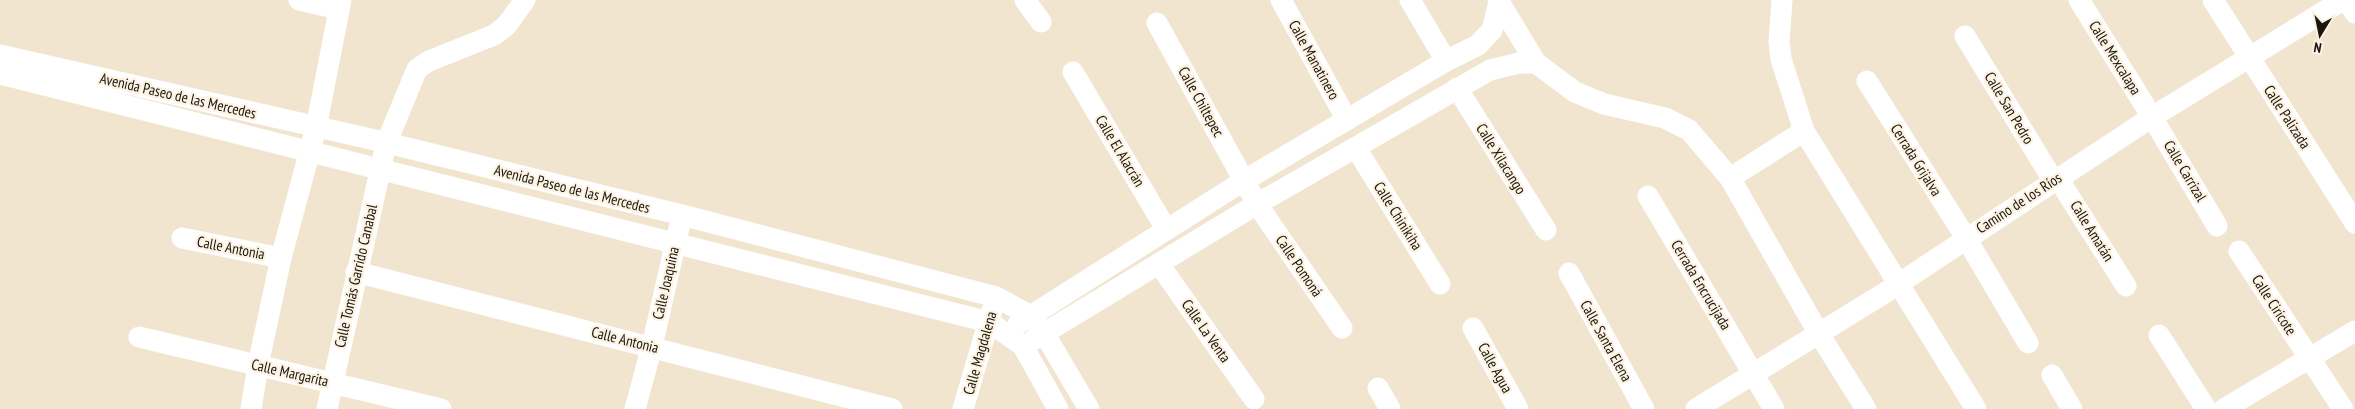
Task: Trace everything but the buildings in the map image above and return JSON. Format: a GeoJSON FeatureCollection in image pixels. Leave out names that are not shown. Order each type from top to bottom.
{"type":"FeatureCollection","features":[{"type":"Feature","properties":{"kind":"street"},"geometry":{"type":"LineString","coordinates":[[251,409],[258,365],[281,258],[316,128],[340,5],[299,0]]}},
{"type":"Feature","properties":{"kind":"street","name":"Calle Tomás Garrido Canabal"},"geometry":{"type":"LineString","coordinates":[[327,409],[386,144],[417,69],[429,61],[494,34],[506,26],[525,0]]}},
{"type":"Feature","properties":{"kind":"street"},"geometry":{"type":"LineString","coordinates":[[1025,0],[1041,22]]}},
{"type":"Feature","properties":{"kind":"street","name":"Calle Manatinero"},"geometry":{"type":"LineString","coordinates":[[1281,0],[1346,120]]}},
{"type":"Feature","properties":{"kind":"street"},"geometry":{"type":"LineString","coordinates":[[1410,0],[1446,61]]}},
{"type":"Feature","properties":{"kind":"street"},"geometry":{"type":"LineString","coordinates":[[1782,0],[1779,42],[1781,59],[1804,131],[1976,409]]}},
{"type":"Feature","properties":{"kind":"street","name":"Calle Mexcalapa"},"geometry":{"type":"LineString","coordinates":[[2079,0],[2152,117]]}},
{"type":"Feature","properties":{"kind":"street","name":"Calle Palizada"},"geometry":{"type":"LineString","coordinates":[[2213,0],[2355,222]]}},
{"type":"Feature","properties":{"kind":"street","name":"Camino de los Ríos"},"geometry":{"type":"LineString","coordinates":[[1696,409],[1898,284],[2152,117],[2343,0]]}},
{"type":"Feature","properties":{"kind":"street"},"geometry":{"type":"LineString","coordinates":[[2347,0],[2355,13]]}},
{"type":"Feature","properties":{"kind":"street"},"geometry":{"type":"LineString","coordinates":[[997,327],[1031,316],[1245,180],[1446,61],[1478,45],[1492,30],[1498,1]]}},
{"type":"Feature","properties":{"kind":"street"},"geometry":{"type":"LineString","coordinates":[[1498,1],[1536,63],[1575,92],[1611,106],[1665,118],[1689,130],[1730,178],[1819,334],[1866,409]]}},
{"type":"Feature","properties":{"kind":"street","name":"Calle Chiltepec"},"geometry":{"type":"LineString","coordinates":[[1157,23],[1257,204]]}},
{"type":"Feature","properties":{"kind":"street","name":"Calle San Pedro"},"geometry":{"type":"LineString","coordinates":[[1966,36],[2055,179]]}},
{"type":"Feature","properties":{"kind":"street","name":"Avenida Paseo de las Mercedes"},"geometry":{"type":"LineString","coordinates":[[0,55],[386,144],[682,216],[996,297],[1031,316],[1044,333],[1089,409]]}},
{"type":"Feature","properties":{"kind":"street"},"geometry":{"type":"LineString","coordinates":[[1023,346],[1257,204],[1457,88],[1490,70],[1519,63],[1536,63]]}},
{"type":"Feature","properties":{"kind":"street","name":"Calle El Alacrán"},"geometry":{"type":"LineString","coordinates":[[1073,72],[1166,229]]}},
{"type":"Feature","properties":{"kind":"street","name":"Avenida Paseo de las Mercedes"},"geometry":{"type":"LineString","coordinates":[[0,74],[309,153],[676,241],[997,327],[1023,346],[1054,408]]}},
{"type":"Feature","properties":{"kind":"street","name":"Cerrada Grijalva"},"geometry":{"type":"LineString","coordinates":[[1867,81],[1966,238],[2028,343]]}},
{"type":"Feature","properties":{"kind":"street","name":"Calle Xilacango"},"geometry":{"type":"LineString","coordinates":[[1457,88],[1546,230]]}},
{"type":"Feature","properties":{"kind":"street","name":"Calle Carrizal"},"geometry":{"type":"LineString","coordinates":[[2152,117],[2217,226]]}},
{"type":"Feature","properties":{"kind":"street"},"geometry":{"type":"LineString","coordinates":[[1730,178],[1804,131]]}},
{"type":"Feature","properties":{"kind":"street","name":"Calle Chinikiha"},"geometry":{"type":"LineString","coordinates":[[1356,148],[1440,284]]}},
{"type":"Feature","properties":{"kind":"street","name":"Calle Amatán"},"geometry":{"type":"LineString","coordinates":[[2055,179],[2126,286]]}},
{"type":"Feature","properties":{"kind":"street","name":"Cerrada Encrucijada"},"geometry":{"type":"LineString","coordinates":[[1648,196],[1774,409]]}},
{"type":"Feature","properties":{"kind":"street","name":"Calle Pomoná"},"geometry":{"type":"LineString","coordinates":[[1257,204],[1342,328]]}},
{"type":"Feature","properties":{"kind":"street","name":"Calle Joaquina"},"geometry":{"type":"LineString","coordinates":[[635,409],[652,346],[682,216]]}},
{"type":"Feature","properties":{"kind":"street","name":"Calle Antonia"},"geometry":{"type":"LineString","coordinates":[[182,238],[281,258]]}},
{"type":"Feature","properties":{"kind":"street","name":"Calle Ciricote"},"geometry":{"type":"LineString","coordinates":[[2239,251],[2343,409]]}},
{"type":"Feature","properties":{"kind":"street","name":"Calle La Venta"},"geometry":{"type":"LineString","coordinates":[[1158,264],[1254,399]]}},
{"type":"Feature","properties":{"kind":"street","name":"Calle Antonia"},"geometry":{"type":"LineString","coordinates":[[356,272],[652,346],[892,409]]}},
{"type":"Feature","properties":{"kind":"street","name":"Calle Santa Elena"},"geometry":{"type":"LineString","coordinates":[[1568,273],[1644,409]]}},
{"type":"Feature","properties":{"kind":"street","name":"Calle Magdalena"},"geometry":{"type":"LineString","coordinates":[[963,409],[997,327],[996,297]]}},
{"type":"Feature","properties":{"kind":"street","name":"Calle Agua"},"geometry":{"type":"LineString","coordinates":[[1473,328],[1518,409]]}},
{"type":"Feature","properties":{"kind":"street"},"geometry":{"type":"LineString","coordinates":[[2224,409],[2355,331]]}},
{"type":"Feature","properties":{"kind":"street"},"geometry":{"type":"LineString","coordinates":[[2159,335],[2206,409]]}},
{"type":"Feature","properties":{"kind":"street","name":"Calle Margarita"},"geometry":{"type":"LineString","coordinates":[[139,337],[441,409]]}},
{"type":"Feature","properties":{"kind":"street"},"geometry":{"type":"LineString","coordinates":[[2052,375],[2072,409]]}},
{"type":"Feature","properties":{"kind":"street"},"geometry":{"type":"LineString","coordinates":[[1378,388],[1390,409]]}},
{"type":"Feature","properties":{"kind":"street"},"geometry":{"type":"LineString","coordinates":[[1054,408],[1078,390]]}}]}
